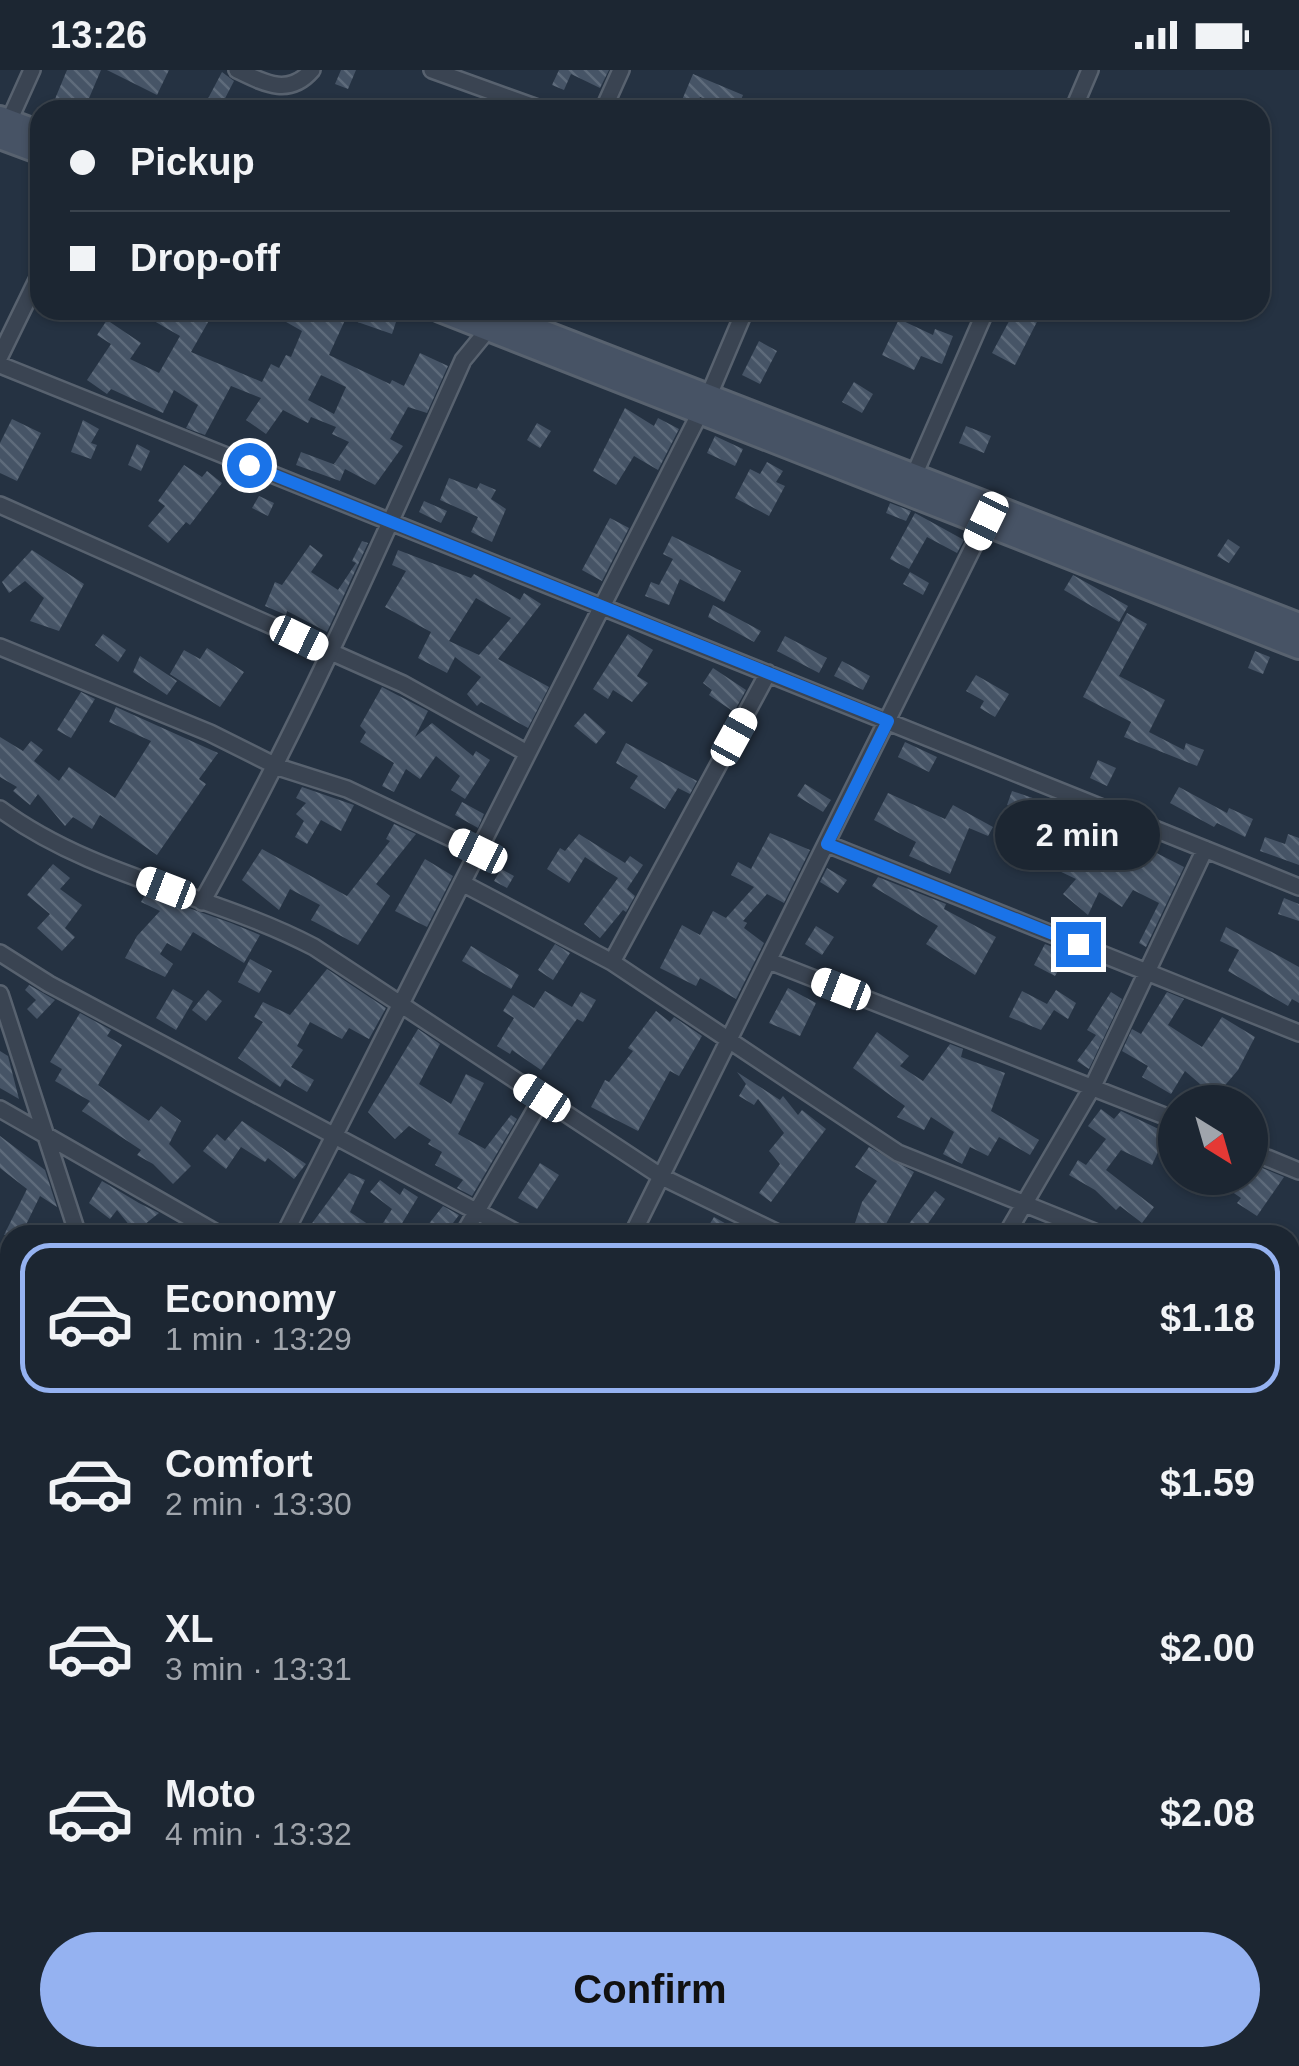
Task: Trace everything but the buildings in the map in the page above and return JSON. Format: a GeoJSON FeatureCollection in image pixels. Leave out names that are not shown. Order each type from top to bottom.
{"type":"FeatureCollection","features":[{"type":"Feature","properties":{"kind":"main road"},"geometry":{"type":"LineString","coordinates":[[3,125],[30,131]]}},
{"type":"Feature","properties":{"kind":"main road"},"geometry":{"type":"LineString","coordinates":[[3,125],[30,145]]}},
{"type":"Feature","properties":{"kind":"main road"},"geometry":{"type":"LineString","coordinates":[[504,320],[1299,647]]}},
{"type":"Feature","properties":{"kind":"main road"},"geometry":{"type":"LineString","coordinates":[[705,403],[916,473],[1299,625]]}},
{"type":"Feature","properties":{"kind":"street"},"geometry":{"type":"LineString","coordinates":[[3,125],[32,70]]}},
{"type":"Feature","properties":{"kind":"street"},"geometry":{"type":"LineString","coordinates":[[236,70],[272,87],[294,86],[312,70]]}},
{"type":"Feature","properties":{"kind":"street"},"geometry":{"type":"LineString","coordinates":[[608,100],[621,70]]}},
{"type":"Feature","properties":{"kind":"street"},"geometry":{"type":"LineString","coordinates":[[1077,100],[1090,70]]}},
{"type":"Feature","properties":{"kind":"street"},"geometry":{"type":"LineString","coordinates":[[443,72],[517,100]]}},
{"type":"Feature","properties":{"kind":"street"},"geometry":{"type":"LineString","coordinates":[[0,356],[30,294]]}},
{"type":"Feature","properties":{"kind":"street"},"geometry":{"type":"LineString","coordinates":[[202,902],[278,766],[463,360],[491,320]]}},
{"type":"Feature","properties":{"kind":"street"},"geometry":{"type":"LineString","coordinates":[[289,1225],[705,403],[741,320]]}},
{"type":"Feature","properties":{"kind":"street"},"geometry":{"type":"LineString","coordinates":[[916,473],[982,320]]}},
{"type":"Feature","properties":{"kind":"street"},"geometry":{"type":"LineString","coordinates":[[0,365],[1299,886]]}},
{"type":"Feature","properties":{"kind":"street"},"geometry":{"type":"LineString","coordinates":[[0,505],[403,684],[528,753]]}},
{"type":"Feature","properties":{"kind":"street"},"geometry":{"type":"LineString","coordinates":[[637,1225],[986,521]]}},
{"type":"Feature","properties":{"kind":"street"},"geometry":{"type":"LineString","coordinates":[[0,647],[210,733],[278,766],[347,788],[478,851]]}},
{"type":"Feature","properties":{"kind":"street"},"geometry":{"type":"LineString","coordinates":[[612,962],[768,673]]}},
{"type":"Feature","properties":{"kind":"street"},"geometry":{"type":"LineString","coordinates":[[0,808],[92,860],[271,924],[314,947],[662,1177],[761,1225]]}},
{"type":"Feature","properties":{"kind":"street"},"geometry":{"type":"LineString","coordinates":[[827,844],[1299,1032]]}},
{"type":"Feature","properties":{"kind":"street"},"geometry":{"type":"LineString","coordinates":[[1012,1225],[1093,1086],[1205,849]]}},
{"type":"Feature","properties":{"kind":"street"},"geometry":{"type":"LineString","coordinates":[[462,883],[612,962],[728,1044],[898,1153],[1078,1225]]}},
{"type":"Feature","properties":{"kind":"street"},"geometry":{"type":"LineString","coordinates":[[0,952],[49,984],[501,1225]]}},
{"type":"Feature","properties":{"kind":"street"},"geometry":{"type":"LineString","coordinates":[[769,961],[1158,1113]]}},
{"type":"Feature","properties":{"kind":"street"},"geometry":{"type":"LineString","coordinates":[[0,994],[75,1225]]}},
{"type":"Feature","properties":{"kind":"street"},"geometry":{"type":"LineString","coordinates":[[468,1225],[542,1098]]}},
{"type":"Feature","properties":{"kind":"street"},"geometry":{"type":"LineString","coordinates":[[0,1110],[202,1225]]}},
{"type":"Feature","properties":{"kind":"street"},"geometry":{"type":"LineString","coordinates":[[1268,1158],[1299,1171]]}},
{"type":"Feature","properties":{"kind":"route"},"geometry":{"type":"LineString","coordinates":[[249,465],[888,721],[827,844],[1078,944]]}}]}
